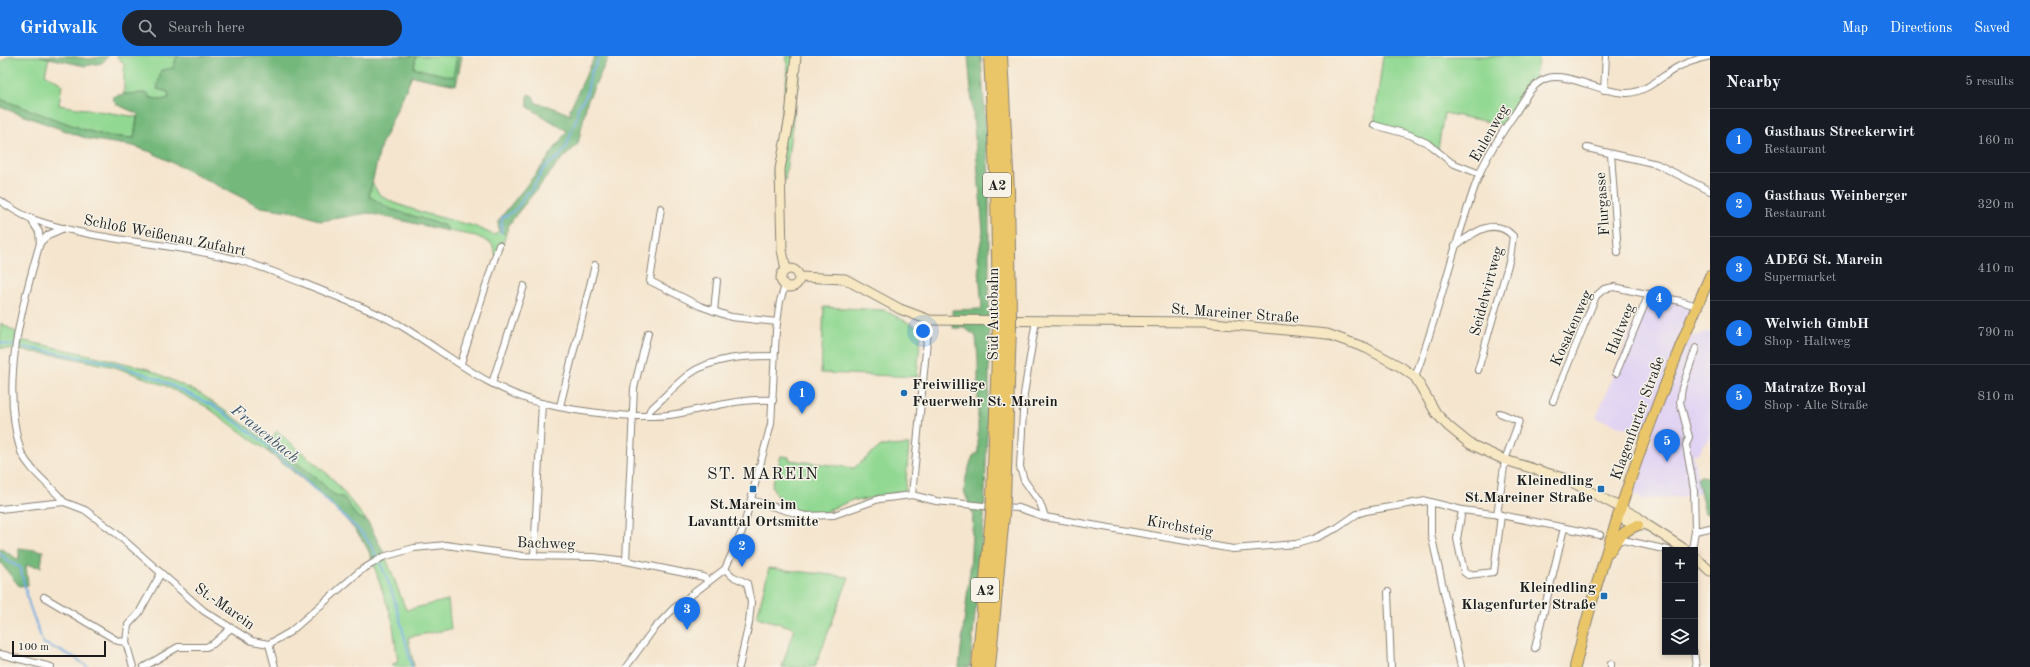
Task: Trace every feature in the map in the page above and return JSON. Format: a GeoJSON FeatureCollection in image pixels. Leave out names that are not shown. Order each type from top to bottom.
{"type":"FeatureCollection","features":[{"type":"Feature","properties":{"kind":"highway","name":"Süd Autobahn"},"geometry":{"type":"LineString","coordinates":[[990,56],[1004,314]]}},
{"type":"Feature","properties":{"kind":"highway","name":"Süd Autobahn"},"geometry":{"type":"LineString","coordinates":[[989,667],[998,498],[1008,191],[1001,56]]}},
{"type":"Feature","properties":{"kind":"highway","name":"Süd Autobahn"},"geometry":{"type":"LineString","coordinates":[[978,667],[997,515]]}},
{"type":"Feature","properties":{"kind":"main road"},"geometry":{"type":"LineString","coordinates":[[786,270],[796,271],[799,281],[795,286],[785,286],[781,277],[786,270],[782,250],[780,169],[790,117],[796,56]]}},
{"type":"Feature","properties":{"kind":"main road","name":"Klagenfurter Straße"},"geometry":{"type":"LineString","coordinates":[[1576,667],[1601,571],[1624,494],[1674,360],[1710,276]]}},
{"type":"Feature","properties":{"kind":"main road","name":"St. Mareiner Straße"},"geometry":{"type":"LineString","coordinates":[[799,277],[845,279],[900,309],[929,320],[1203,322],[1327,334],[1366,348],[1390,359],[1415,377],[1436,413],[1457,435],[1470,444],[1506,460],[1566,479],[1620,508],[1626,521],[1641,522],[1681,547]]}},
{"type":"Feature","properties":{"kind":"main road"},"geometry":{"type":"LineString","coordinates":[[1601,571],[1615,543],[1621,535],[1626,530],[1641,522],[1630,508],[1624,494]]}},
{"type":"Feature","properties":{"kind":"main road"},"geometry":{"type":"LineString","coordinates":[[1698,560],[1710,571]]}},
{"type":"Feature","properties":{"kind":"street"},"geometry":{"type":"LineString","coordinates":[[1604,90],[1606,56]]}},
{"type":"Feature","properties":{"kind":"street","name":"Eulenweg"},"geometry":{"type":"LineString","coordinates":[[1415,377],[1433,329],[1455,246],[1480,174],[1505,128],[1532,88],[1541,81],[1550,77],[1560,76],[1604,90],[1633,92],[1649,86],[1677,68],[1710,56]]}},
{"type":"Feature","properties":{"kind":"street"},"geometry":{"type":"LineString","coordinates":[[1374,125],[1393,129],[1427,143],[1452,162],[1480,174]]}},
{"type":"Feature","properties":{"kind":"street"},"geometry":{"type":"LineString","coordinates":[[1587,148],[1657,164],[1710,191]]}},
{"type":"Feature","properties":{"kind":"street","name":"Flurgasse"},"geometry":{"type":"LineString","coordinates":[[1611,154],[1618,252]]}},
{"type":"Feature","properties":{"kind":"street","name":"Schloß Weißenau Zufahrt"},"geometry":{"type":"LineString","coordinates":[[0,201],[30,218],[66,228],[119,241],[204,253],[250,264],[358,305],[397,324],[492,383],[517,395],[542,403],[593,412],[648,415],[674,414],[740,400],[773,400]]}},
{"type":"Feature","properties":{"kind":"street"},"geometry":{"type":"LineString","coordinates":[[660,208],[650,281],[700,306],[714,311],[744,319],[777,322]]}},
{"type":"Feature","properties":{"kind":"street"},"geometry":{"type":"LineString","coordinates":[[30,218],[38,232],[40,243],[9,349],[6,369],[8,393],[13,432],[21,452],[32,470],[46,484],[54,489],[64,502]]}},
{"type":"Feature","properties":{"kind":"street","name":"Seidelwirtweg"},"geometry":{"type":"LineString","coordinates":[[1455,246],[1480,230],[1493,226],[1506,229],[1513,236],[1510,258],[1478,370]]}},
{"type":"Feature","properties":{"kind":"street"},"geometry":{"type":"LineString","coordinates":[[40,243],[48,235],[66,228]]}},
{"type":"Feature","properties":{"kind":"street"},"geometry":{"type":"LineString","coordinates":[[461,363],[499,245]]}},
{"type":"Feature","properties":{"kind":"street"},"geometry":{"type":"LineString","coordinates":[[560,406],[595,265]]}},
{"type":"Feature","properties":{"kind":"street"},"geometry":{"type":"LineString","coordinates":[[714,311],[717,281]]}},
{"type":"Feature","properties":{"kind":"street"},"geometry":{"type":"LineString","coordinates":[[492,383],[524,286]]}},
{"type":"Feature","properties":{"kind":"street"},"geometry":{"type":"LineString","coordinates":[[626,667],[653,630],[673,609],[725,569],[743,529],[771,424],[777,322],[780,301],[785,286]]}},
{"type":"Feature","properties":{"kind":"street","name":"Kosakenweg"},"geometry":{"type":"LineString","coordinates":[[1553,401],[1599,292],[1604,289],[1614,287],[1697,306]]}},
{"type":"Feature","properties":{"kind":"street","name":"Haltweg"},"geometry":{"type":"LineString","coordinates":[[1616,373],[1649,294]]}},
{"type":"Feature","properties":{"kind":"street"},"geometry":{"type":"LineString","coordinates":[[912,495],[929,320]]}},
{"type":"Feature","properties":{"kind":"street"},"geometry":{"type":"LineString","coordinates":[[1036,320],[1024,394],[1020,467],[1024,480],[1040,503],[1045,517]]}},
{"type":"Feature","properties":{"kind":"street"},"geometry":{"type":"LineString","coordinates":[[626,561],[634,388],[648,333]]}},
{"type":"Feature","properties":{"kind":"street"},"geometry":{"type":"LineString","coordinates":[[1692,547],[1695,531],[1694,490],[1686,445],[1689,437],[1680,402],[1682,388],[1696,348]]}},
{"type":"Feature","properties":{"kind":"street"},"geometry":{"type":"LineString","coordinates":[[648,415],[650,410],[688,375],[700,368],[721,361],[745,356],[774,356]]}},
{"type":"Feature","properties":{"kind":"street"},"geometry":{"type":"LineString","coordinates":[[534,555],[542,403]]}},
{"type":"Feature","properties":{"kind":"street"},"geometry":{"type":"LineString","coordinates":[[1462,510],[1457,539],[1464,572],[1468,575],[1494,572],[1506,460],[1519,421],[1500,413]]}},
{"type":"Feature","properties":{"kind":"street","name":"Kirchsteig"},"geometry":{"type":"LineString","coordinates":[[751,500],[805,516],[834,514],[879,499],[912,495],[936,501],[1019,508],[1045,517],[1233,548],[1296,544],[1326,534],[1357,514],[1366,511],[1404,503],[1426,501],[1462,510],[1499,515],[1600,535]]}},
{"type":"Feature","properties":{"kind":"street"},"geometry":{"type":"LineString","coordinates":[[0,509],[64,502]]}},
{"type":"Feature","properties":{"kind":"street","name":"St.-Marein"},"geometry":{"type":"LineString","coordinates":[[64,502],[85,510],[117,534],[204,611],[252,641],[269,644]]}},
{"type":"Feature","properties":{"kind":"street"},"geometry":{"type":"LineString","coordinates":[[1431,502],[1431,534],[1461,667]]}},
{"type":"Feature","properties":{"kind":"street"},"geometry":{"type":"LineString","coordinates":[[1535,648],[1564,528]]}},
{"type":"Feature","properties":{"kind":"street"},"geometry":{"type":"LineString","coordinates":[[1695,531],[1710,528]]}},
{"type":"Feature","properties":{"kind":"street"},"geometry":{"type":"LineString","coordinates":[[1623,540],[1662,549]]}},
{"type":"Feature","properties":{"kind":"street","name":"Bachweg"},"geometry":{"type":"LineString","coordinates":[[269,644],[290,632],[360,571],[383,557],[414,548],[446,545],[498,554],[594,558],[626,561],[704,577],[708,581]]}},
{"type":"Feature","properties":{"kind":"street"},"geometry":{"type":"LineString","coordinates":[[725,569],[732,576],[747,583],[751,602],[749,623],[739,667]]}},
{"type":"Feature","properties":{"kind":"street"},"geometry":{"type":"LineString","coordinates":[[133,667],[126,642],[128,625],[139,613],[161,573]]}},
{"type":"Feature","properties":{"kind":"street"},"geometry":{"type":"LineString","coordinates":[[1388,592],[1391,667]]}},
{"type":"Feature","properties":{"kind":"street"},"geometry":{"type":"LineString","coordinates":[[44,597],[118,641],[126,642]]}},
{"type":"Feature","properties":{"kind":"street"},"geometry":{"type":"LineString","coordinates":[[144,667],[178,647],[206,647],[213,644],[230,628]]}},
{"type":"Feature","properties":{"kind":"street"},"geometry":{"type":"LineString","coordinates":[[269,644],[275,667]]}},
{"type":"Feature","properties":{"kind":"street"},"geometry":{"type":"LineString","coordinates":[[0,654],[51,667]]}},
{"type":"Feature","properties":{"kind":"street"},"geometry":{"type":"LineString","coordinates":[[1694,655],[1696,667]]}},
{"type":"Feature","properties":{"kind":"shaded area"},"geometry":{"type":"Polygon","coordinates":[[[1647,291],[1694,300],[1680,334],[1697,336],[1710,331],[1710,439],[1704,444],[1699,453],[1693,455],[1701,492],[1685,496],[1640,500],[1640,496],[1633,495],[1653,437],[1596,418],[1647,291]]]}},
{"type":"Feature","properties":{"kind":"green space"},"geometry":{"type":"Polygon","coordinates":[[[9,56],[40,56],[49,58],[45,74],[62,84],[59,105],[137,117],[134,138],[108,136],[85,130],[0,99],[0,62],[9,56]]]}},
{"type":"Feature","properties":{"kind":"green space"},"geometry":{"type":"Polygon","coordinates":[[[40,56],[71,56],[88,59],[108,56],[102,63],[85,66],[40,56]]]}},
{"type":"Feature","properties":{"kind":"green space"},"geometry":{"type":"Polygon","coordinates":[[[116,56],[177,56],[173,68],[157,89],[168,92],[169,98],[161,100],[149,97],[147,93],[124,94],[124,64],[116,56]]]}},
{"type":"Feature","properties":{"kind":"green space"},"geometry":{"type":"Polygon","coordinates":[[[177,56],[416,56],[414,68],[453,77],[457,56],[462,56],[456,85],[412,76],[381,145],[369,196],[390,209],[446,226],[448,231],[368,213],[321,221],[296,212],[261,207],[151,152],[133,146],[88,139],[0,107],[0,99],[85,130],[108,136],[134,138],[138,114],[116,104],[112,97],[124,94],[148,93],[149,97],[161,100],[169,98],[168,92],[157,89],[161,70],[173,68],[177,56]]]}},
{"type":"Feature","properties":{"kind":"green space"},"geometry":{"type":"Polygon","coordinates":[[[416,56],[457,56],[453,78],[414,68],[416,56]]]}},
{"type":"Feature","properties":{"kind":"green space"},"geometry":{"type":"Polygon","coordinates":[[[595,56],[609,56],[587,102],[578,144],[559,162],[515,216],[509,225],[506,234],[499,231],[498,221],[546,161],[567,131],[528,107],[528,94],[533,96],[536,103],[549,106],[571,115],[570,109],[595,56]]]}},
{"type":"Feature","properties":{"kind":"green space"},"geometry":{"type":"Polygon","coordinates":[[[786,56],[801,56],[785,180],[773,176],[788,68],[786,56]]]}},
{"type":"Feature","properties":{"kind":"green space"},"geometry":{"type":"Polygon","coordinates":[[[968,56],[981,56],[989,179],[989,386],[984,519],[970,667],[959,667],[970,570],[973,514],[964,491],[966,477],[971,461],[973,456],[978,453],[978,359],[976,336],[964,328],[953,328],[952,310],[982,309],[978,256],[983,231],[968,56]]]}},
{"type":"Feature","properties":{"kind":"green space"},"geometry":{"type":"Polygon","coordinates":[[[1383,56],[1539,56],[1534,82],[1504,125],[1444,113],[1438,150],[1422,140],[1374,125],[1383,56]]]}},
{"type":"Feature","properties":{"kind":"green space"},"geometry":{"type":"Polygon","coordinates":[[[372,183],[380,195],[394,203],[427,214],[474,226],[494,235],[499,231],[506,234],[498,260],[492,244],[476,236],[448,231],[446,226],[390,209],[369,197],[372,183]]]}},
{"type":"Feature","properties":{"kind":"green space"},"geometry":{"type":"Polygon","coordinates":[[[824,307],[884,310],[919,328],[921,331],[917,377],[821,373],[824,307]]]}},
{"type":"Feature","properties":{"kind":"green space"},"geometry":{"type":"Polygon","coordinates":[[[1,323],[17,333],[16,339],[148,369],[201,394],[269,442],[277,431],[331,477],[368,522],[356,516],[344,498],[333,494],[312,474],[272,446],[267,451],[207,407],[164,385],[115,367],[57,355],[0,348],[1,323]]]}},
{"type":"Feature","properties":{"kind":"green space"},"geometry":{"type":"Polygon","coordinates":[[[272,445],[312,474],[333,494],[344,498],[356,516],[368,522],[384,553],[376,557],[371,557],[365,543],[341,514],[310,485],[267,451],[272,445]]]}},
{"type":"Feature","properties":{"kind":"green space"},"geometry":{"type":"Polygon","coordinates":[[[909,445],[905,491],[856,501],[855,499],[822,513],[795,510],[778,500],[772,485],[781,456],[789,457],[789,460],[854,468],[881,446],[909,445]]]}},
{"type":"Feature","properties":{"kind":"green space"},"geometry":{"type":"Polygon","coordinates":[[[1697,477],[1710,477],[1710,514],[1705,513],[1697,477]]]}},
{"type":"Feature","properties":{"kind":"green space"},"geometry":{"type":"Polygon","coordinates":[[[0,548],[19,560],[19,548],[43,551],[41,567],[26,565],[28,585],[19,586],[0,562],[0,548]]]}},
{"type":"Feature","properties":{"kind":"green space"},"geometry":{"type":"Polygon","coordinates":[[[384,553],[406,610],[448,600],[451,629],[408,637],[414,667],[396,667],[391,665],[398,662],[392,619],[371,557],[376,557],[384,553]]]}},
{"type":"Feature","properties":{"kind":"green space"},"geometry":{"type":"Polygon","coordinates":[[[769,568],[849,577],[815,667],[782,667],[794,628],[757,617],[769,568]]]}},
{"type":"Feature","properties":{"kind":"waterway"},"geometry":{"type":"LineString","coordinates":[[501,233],[502,218],[516,209],[525,194],[530,192],[544,168],[560,156],[566,147],[577,117],[578,107],[586,96],[591,73],[600,56]]}},
{"type":"Feature","properties":{"kind":"waterway","name":"Frauenbach"},"geometry":{"type":"LineString","coordinates":[[0,343],[108,362],[156,378],[214,406],[265,443],[364,535],[374,550],[382,566],[394,599],[412,667]]}},
{"type":"Feature","properties":{"kind":"waterway"},"geometry":{"type":"LineString","coordinates":[[0,553],[7,561],[20,567],[29,604],[43,643],[74,657],[88,667]]}},
{"type":"Feature","properties":{"kind":"place","name":"Welwich GmbH"},"geometry":{"type":"Point","coordinates":[1659,319]}},
{"type":"Feature","properties":{"kind":"place","name":"Freiwillige Feuerwehr St. Marein"},"geometry":{"type":"Point","coordinates":[904,393]}},
{"type":"Feature","properties":{"kind":"place","name":"Gasthaus Streckerwirt"},"geometry":{"type":"Point","coordinates":[802,414]}},
{"type":"Feature","properties":{"kind":"place","name":"Matratze Royal"},"geometry":{"type":"Point","coordinates":[1667,462]}},
{"type":"Feature","properties":{"kind":"place","name":"St.Marein im Lavanttal Ortsmitte"},"geometry":{"type":"Point","coordinates":[753,489]}},
{"type":"Feature","properties":{"kind":"place","name":"Kleinedling St.Mareiner Straße"},"geometry":{"type":"Point","coordinates":[1601,489]}},
{"type":"Feature","properties":{"kind":"place","name":"Gasthaus Weinberger"},"geometry":{"type":"Point","coordinates":[742,567]}},
{"type":"Feature","properties":{"kind":"place","name":"Kleinedling Klagenfurter Straße"},"geometry":{"type":"Point","coordinates":[1604,596]}},
{"type":"Feature","properties":{"kind":"place","name":"ADEG St. Marein"},"geometry":{"type":"Point","coordinates":[687,630]}},
{"type":"Feature","properties":{"kind":"district","name":"ST. MAREIN"},"geometry":{"type":"Point","coordinates":[763,473]}}]}
